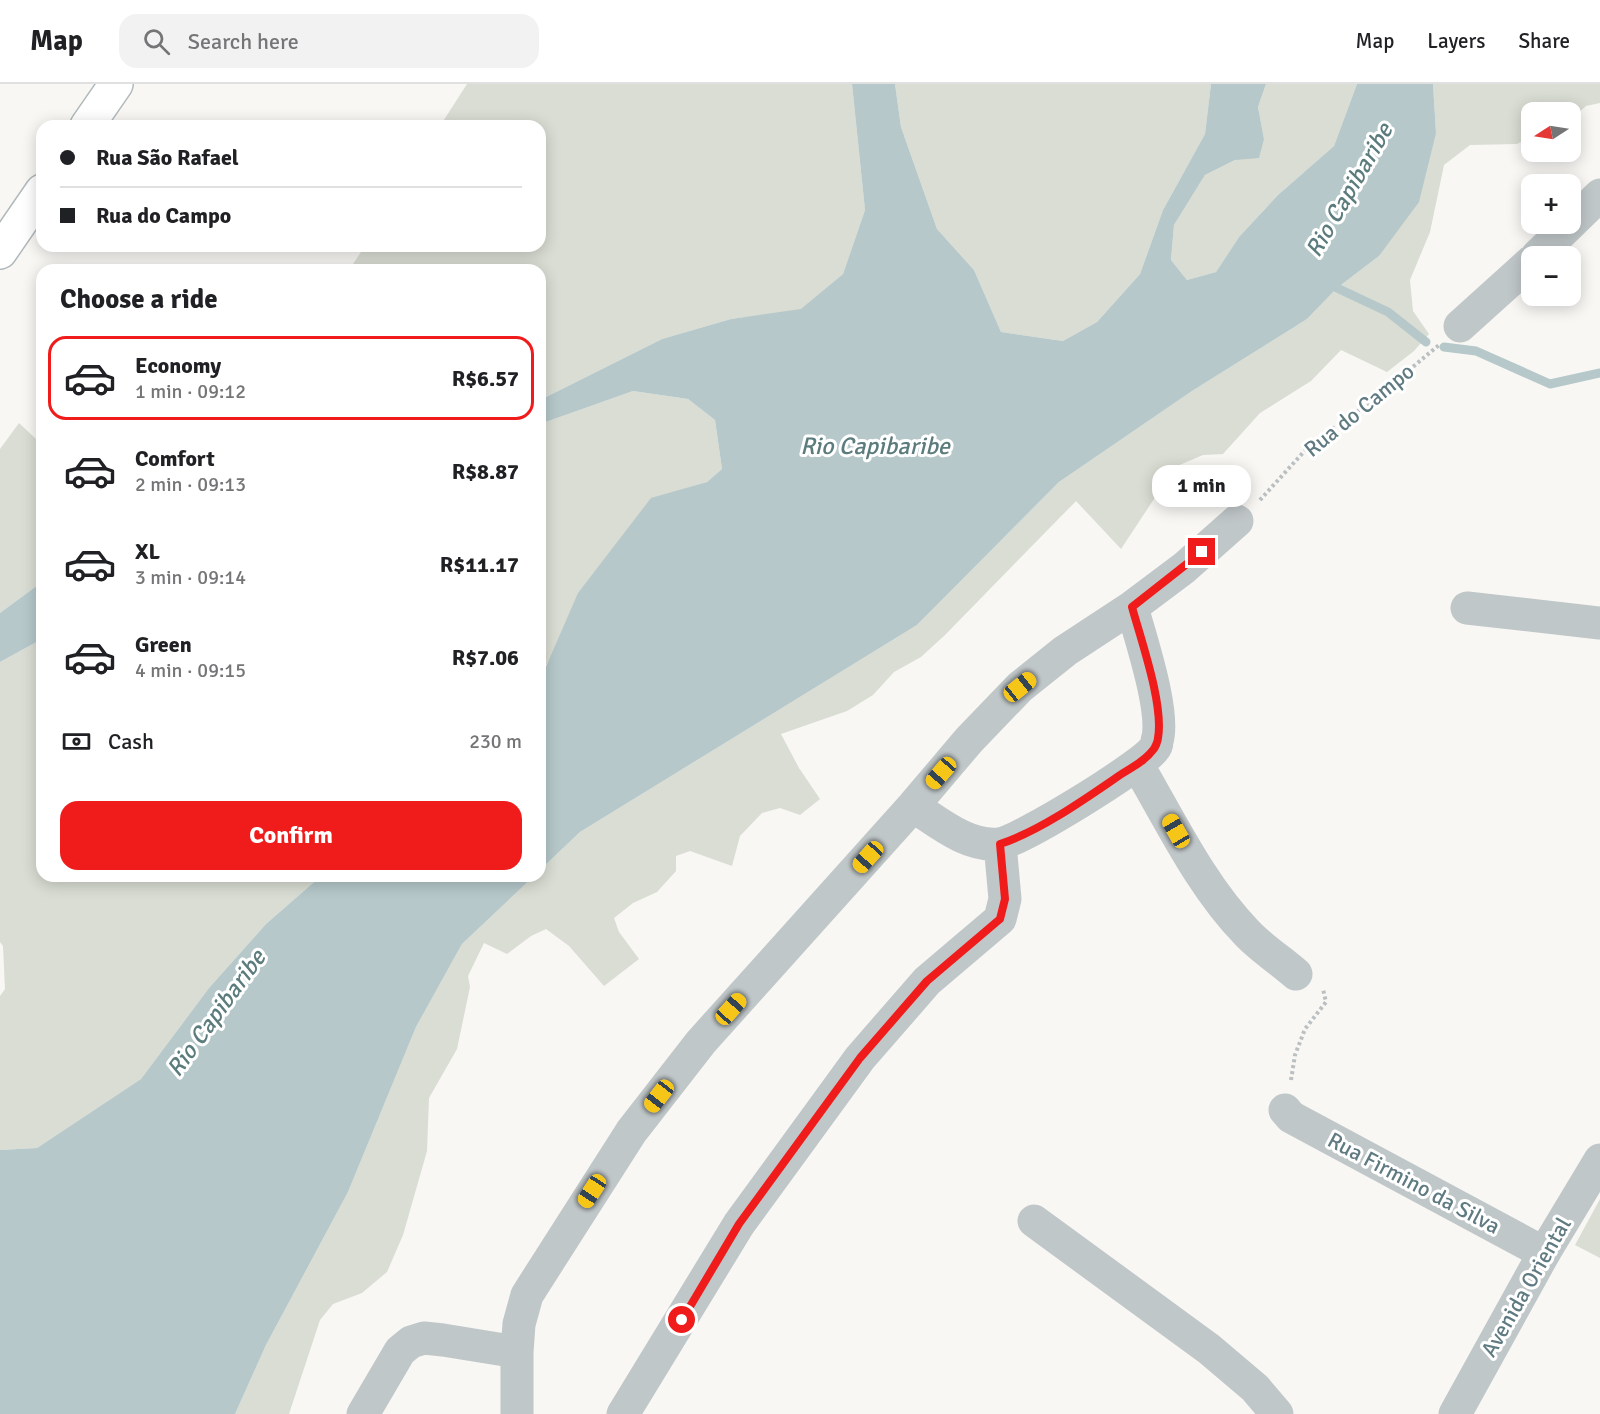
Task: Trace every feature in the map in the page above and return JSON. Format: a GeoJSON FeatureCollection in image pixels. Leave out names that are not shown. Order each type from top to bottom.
{"type":"FeatureCollection","features":[{"type":"Feature","properties":{"kind":"main road"},"geometry":{"type":"LineString","coordinates":[[91,120],[116,84]]}},
{"type":"Feature","properties":{"kind":"main road"},"geometry":{"type":"LineString","coordinates":[[0,252],[36,200]]}},
{"type":"Feature","properties":{"kind":"street"},"geometry":{"type":"LineString","coordinates":[[1547,246],[1600,195]]}},
{"type":"Feature","properties":{"kind":"street"},"geometry":{"type":"LineString","coordinates":[[1460,326],[1521,271]]}},
{"type":"Feature","properties":{"kind":"street"},"geometry":{"type":"LineString","coordinates":[[517,1414],[519,1324],[527,1295],[631,1132],[701,1042],[913,806],[969,740],[1020,687],[1065,651],[1132,607],[1184,568],[1237,521]]}},
{"type":"Feature","properties":{"kind":"street"},"geometry":{"type":"LineString","coordinates":[[913,806],[954,833],[983,843],[1000,844],[1016,838],[1091,795],[1154,750],[1158,739],[1159,717],[1152,679],[1132,607]]}},
{"type":"Feature","properties":{"kind":"street"},"geometry":{"type":"LineString","coordinates":[[1467,608],[1600,623]]}},
{"type":"Feature","properties":{"kind":"street"},"geometry":{"type":"LineString","coordinates":[[1137,764],[1220,902],[1247,933],[1296,974]]}},
{"type":"Feature","properties":{"kind":"street"},"geometry":{"type":"LineString","coordinates":[[623,1414],[739,1224],[860,1058],[927,981],[1000,919],[1005,899],[1000,844]]}},
{"type":"Feature","properties":{"kind":"street","name":"Rua Firmino da Silva"},"geometry":{"type":"LineString","coordinates":[[1285,1110],[1291,1117],[1544,1253]]}},
{"type":"Feature","properties":{"kind":"street","name":"Avenida Oriental"},"geometry":{"type":"LineString","coordinates":[[1455,1414],[1544,1253],[1600,1161]]}},
{"type":"Feature","properties":{"kind":"street"},"geometry":{"type":"LineString","coordinates":[[1035,1221],[1209,1349],[1255,1388],[1277,1414]]}},
{"type":"Feature","properties":{"kind":"street"},"geometry":{"type":"LineString","coordinates":[[363,1414],[400,1351],[411,1342],[424,1338],[517,1352]]}},
{"type":"Feature","properties":{"kind":"path","name":"Rua do Campo"},"geometry":{"type":"LineString","coordinates":[[1237,521],[1267,494],[1310,445],[1372,401],[1460,326]]}},
{"type":"Feature","properties":{"kind":"path"},"geometry":{"type":"LineString","coordinates":[[1285,1110],[1295,1055],[1305,1029],[1326,1002],[1322,985],[1296,974]]}},
{"type":"Feature","properties":{"kind":"shaded area"},"geometry":{"type":"Polygon","coordinates":[[[467,84],[852,84],[865,210],[843,274],[801,310],[731,319],[662,339],[546,397],[546,264],[353,264],[361,252],[546,252],[546,120],[444,120],[467,84]]]}},
{"type":"Feature","properties":{"kind":"shaded area"},"geometry":{"type":"Polygon","coordinates":[[[895,84],[1211,84],[1205,134],[1163,210],[1140,274],[1097,322],[1063,341],[1001,332],[974,270],[937,229],[901,127],[895,84]]]}},
{"type":"Feature","properties":{"kind":"shaded area"},"geometry":{"type":"Polygon","coordinates":[[[1266,84],[1357,84],[1334,146],[1278,195],[1239,237],[1216,272],[1187,280],[1171,260],[1174,225],[1205,175],[1235,160],[1264,139],[1258,107],[1266,84]]]}},
{"type":"Feature","properties":{"kind":"shaded area"},"geometry":{"type":"Polygon","coordinates":[[[1433,84],[1600,84],[1600,103],[1586,106],[1581,110],[1581,102],[1521,102],[1521,142],[1470,145],[1444,165],[1430,232],[1410,280],[1413,311],[1429,334],[1414,351],[1387,372],[1341,350],[1311,381],[1260,413],[1223,454],[1203,455],[1163,472],[1154,499],[1121,549],[1076,501],[945,635],[921,657],[894,672],[873,695],[847,711],[781,734],[799,768],[820,799],[800,815],[780,808],[762,813],[740,836],[732,866],[690,851],[676,856],[676,871],[657,892],[633,903],[614,918],[619,932],[639,959],[604,986],[569,946],[546,929],[531,936],[507,954],[484,943],[468,976],[470,987],[457,1049],[429,1098],[427,1151],[403,1235],[387,1272],[362,1293],[333,1304],[320,1320],[289,1414],[235,1414],[266,1345],[348,1192],[416,1027],[462,944],[528,882],[546,882],[546,864],[580,832],[917,625],[1059,482],[1192,391],[1307,319],[1337,288],[1379,256],[1436,133],[1433,84]]]}},
{"type":"Feature","properties":{"kind":"shaded area"},"geometry":{"type":"Polygon","coordinates":[[[633,391],[688,399],[715,420],[722,469],[707,482],[651,499],[546,665],[546,422],[633,391]]]}},
{"type":"Feature","properties":{"kind":"shaded area"},"geometry":{"type":"Polygon","coordinates":[[[19,423],[36,439],[36,586],[0,613],[0,449],[19,423]]]}},
{"type":"Feature","properties":{"kind":"shaded area"},"geometry":{"type":"Polygon","coordinates":[[[36,642],[36,882],[314,882],[266,924],[209,988],[141,1079],[37,1148],[0,1150],[0,996],[5,989],[3,946],[0,942],[0,662],[36,642]]]}},
{"type":"Feature","properties":{"kind":"shaded area"},"geometry":{"type":"Polygon","coordinates":[[[1600,1199],[1600,1258],[1575,1245],[1600,1199]]]}},
{"type":"Feature","properties":{"kind":"water","name":"Rio Capibaribe"},"geometry":{"type":"Polygon","coordinates":[[[852,84],[895,84],[901,127],[937,229],[974,270],[1001,332],[1063,341],[1097,322],[1140,274],[1163,210],[1205,134],[1211,84],[1266,84],[1258,107],[1264,139],[1259,158],[1235,160],[1205,175],[1174,225],[1171,260],[1187,280],[1216,272],[1239,237],[1278,195],[1334,146],[1357,84],[1433,84],[1436,133],[1419,202],[1379,256],[1337,288],[1307,319],[1192,391],[1059,482],[917,625],[580,832],[546,864],[546,667],[578,593],[651,498],[707,482],[722,469],[715,420],[688,399],[633,391],[546,422],[546,397],[662,339],[731,319],[801,309],[843,274],[865,210],[852,84]]]}},
{"type":"Feature","properties":{"kind":"water"},"geometry":{"type":"Polygon","coordinates":[[[36,586],[36,642],[0,662],[0,613],[36,586]]]}},
{"type":"Feature","properties":{"kind":"water","name":"Rio Capibaribe"},"geometry":{"type":"Polygon","coordinates":[[[314,882],[528,882],[462,944],[416,1027],[348,1192],[266,1345],[235,1414],[0,1414],[0,1150],[37,1148],[141,1079],[209,988],[266,924],[314,882]]]}},
{"type":"Feature","properties":{"kind":"waterway"},"geometry":{"type":"LineString","coordinates":[[1330,281],[1337,288],[1388,312],[1426,342]]}},
{"type":"Feature","properties":{"kind":"waterway"},"geometry":{"type":"LineString","coordinates":[[1444,347],[1476,351],[1550,384],[1600,373]]}},
{"type":"Feature","properties":{"kind":"route"},"geometry":{"type":"LineString","coordinates":[[682,1320],[739,1224],[860,1058],[927,981],[1000,919],[1005,899],[1000,844],[1016,838],[1091,795],[1154,750],[1158,739],[1159,717],[1152,679],[1132,607],[1202,552]]}}]}
